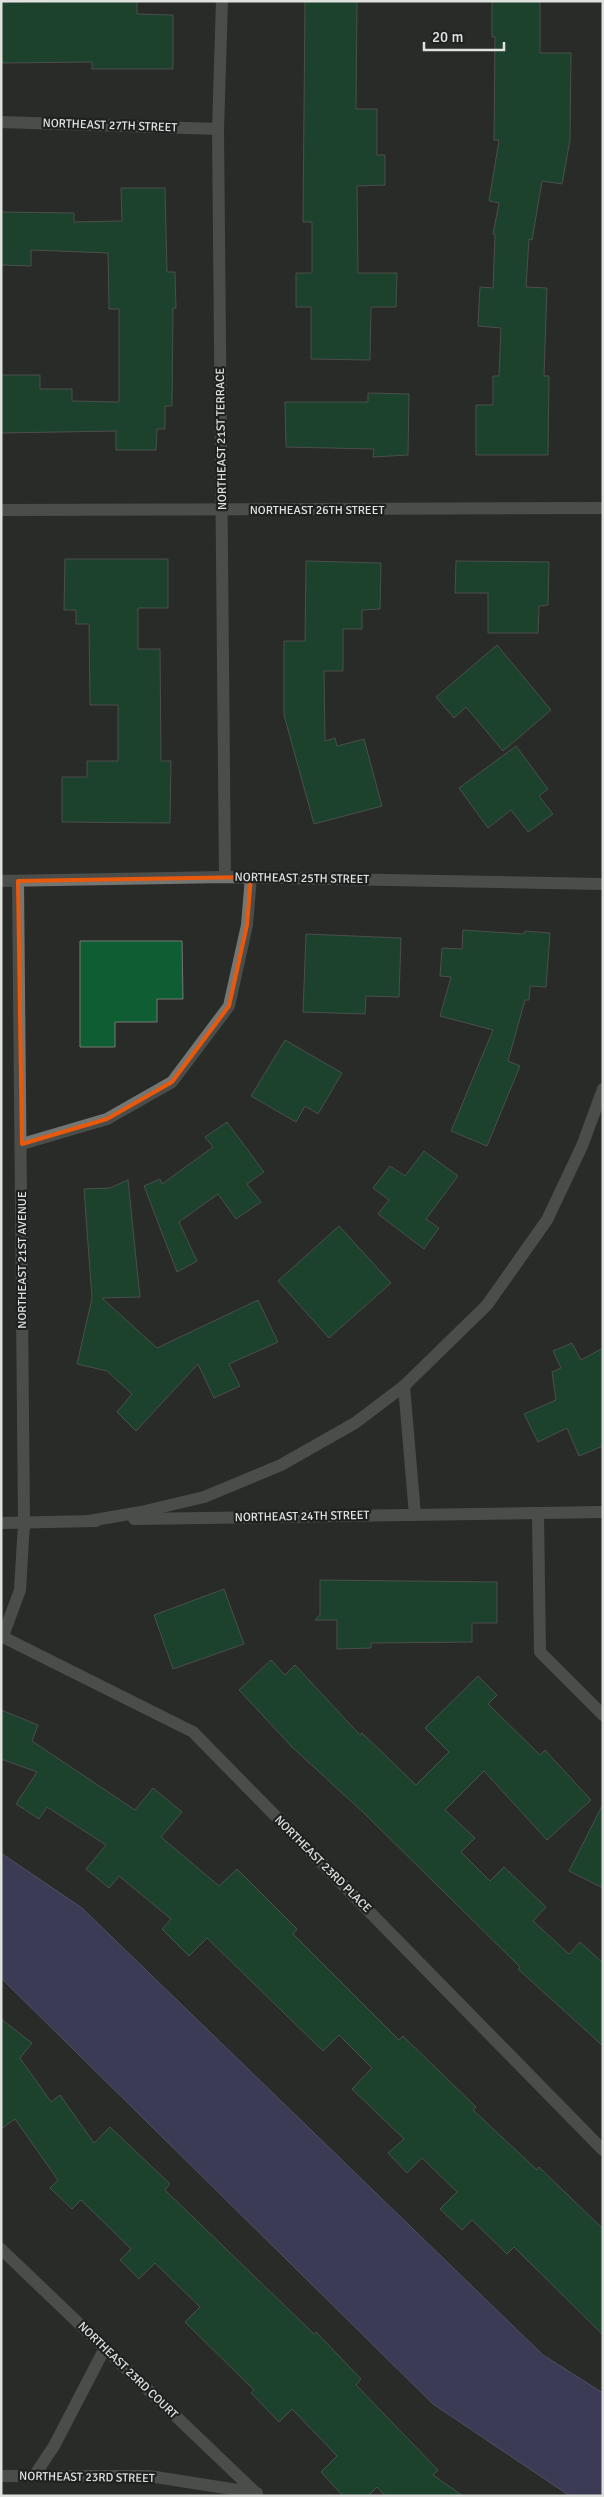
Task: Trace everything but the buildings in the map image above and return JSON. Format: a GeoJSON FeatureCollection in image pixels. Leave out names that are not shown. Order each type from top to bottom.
{"type":"FeatureCollection","features":[{"type":"Feature","properties":{"kind":"street","name":"NORTHEAST 21ST TERRACE"},"geometry":{"type":"LineString","coordinates":[[222,1],[218,129],[225,877]]}},
{"type":"Feature","properties":{"kind":"street","name":"NORTHEAST 27TH STREET"},"geometry":{"type":"LineString","coordinates":[[1,122],[218,129]]}},
{"type":"Feature","properties":{"kind":"street","name":"NORTHEAST 26TH STREET"},"geometry":{"type":"LineString","coordinates":[[1,510],[603,508]]}},
{"type":"Feature","properties":{"kind":"street","name":"NORTHEAST 25TH STREET"},"geometry":{"type":"LineString","coordinates":[[1,881],[251,877],[603,884]]}},
{"type":"Feature","properties":{"kind":"street"},"geometry":{"type":"LineString","coordinates":[[22,1144],[107,1118],[172,1082],[229,1006],[247,925],[251,877]]}},
{"type":"Feature","properties":{"kind":"street","name":"NORTHEAST 21ST AVENUE"},"geometry":{"type":"LineString","coordinates":[[2,1636],[20,1590],[24,1523],[22,1144],[18,881]]}},
{"type":"Feature","properties":{"kind":"street"},"geometry":{"type":"LineString","coordinates":[[88,1521],[141,1512],[204,1497],[281,1465],[355,1423],[404,1386],[487,1306],[548,1220],[582,1146],[603,1089]]}},
{"type":"Feature","properties":{"kind":"street"},"geometry":{"type":"LineString","coordinates":[[404,1386],[415,1515]]}},
{"type":"Feature","properties":{"kind":"street","name":"NORTHEAST 24TH STREET"},"geometry":{"type":"LineString","coordinates":[[1,1523],[603,1512]]}},
{"type":"Feature","properties":{"kind":"street"},"geometry":{"type":"LineString","coordinates":[[538,1514],[540,1652],[603,1714]]}},
{"type":"Feature","properties":{"kind":"street","name":"NORTHEAST 23RD PLACE"},"geometry":{"type":"LineString","coordinates":[[2,1636],[193,1732],[603,2150]]}},
{"type":"Feature","properties":{"kind":"street","name":"NORTHEAST 23RD COURT"},"geometry":{"type":"LineString","coordinates":[[1,2249],[258,2494]]}},
{"type":"Feature","properties":{"kind":"street"},"geometry":{"type":"LineString","coordinates":[[34,2476],[54,2446],[105,2348]]}},
{"type":"Feature","properties":{"kind":"street","name":"NORTHEAST 23RD STREET"},"geometry":{"type":"LineString","coordinates":[[1,2476],[149,2476],[258,2494]]}},
{"type":"Feature","properties":{"kind":"highlighted area"},"geometry":{"type":"Polygon","coordinates":[[[251,877],[247,925],[229,1006],[172,1082],[107,1119],[22,1144],[18,881],[251,877]]]}},
{"type":"Feature","properties":{"kind":"shaded area"},"geometry":{"type":"Polygon","coordinates":[[[1,1853],[82,1908],[543,2355],[603,2393],[603,2496],[570,2496],[433,2404],[1,1978],[1,1853]]]}}]}
